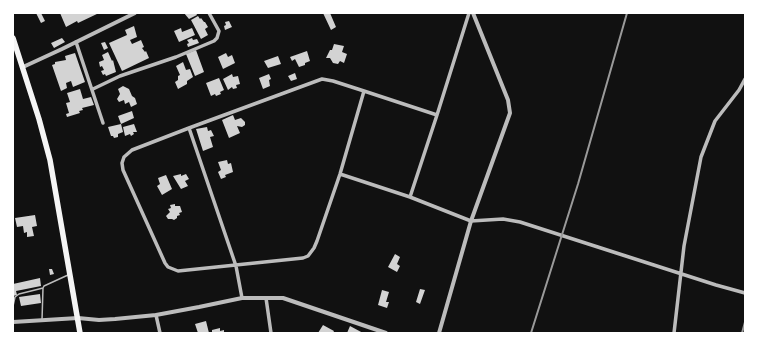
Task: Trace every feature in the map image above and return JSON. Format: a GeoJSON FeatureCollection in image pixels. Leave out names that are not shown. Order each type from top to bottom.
{"type":"FeatureCollection","features":[{"type":"Feature","properties":{"kind":"highway"},"geometry":{"type":"LineString","coordinates":[[13,38],[40,119],[50,160],[80,333]]}},
{"type":"Feature","properties":{"kind":"street"},"geometry":{"type":"LineString","coordinates":[[23,67],[135,13]]}},
{"type":"Feature","properties":{"kind":"street"},"geometry":{"type":"LineString","coordinates":[[93,89],[120,76],[176,57],[214,41],[217,38],[219,31],[209,13]]}},
{"type":"Feature","properties":{"kind":"street"},"geometry":{"type":"LineString","coordinates":[[410,197],[469,13]]}},
{"type":"Feature","properties":{"kind":"street"},"geometry":{"type":"LineString","coordinates":[[439,333],[471,221],[508,118],[510,105],[473,13]]}},
{"type":"Feature","properties":{"kind":"street"},"geometry":{"type":"LineString","coordinates":[[76,42],[93,89],[103,123]]}},
{"type":"Feature","properties":{"kind":"street"},"geometry":{"type":"LineString","coordinates":[[364,91],[340,174],[314,248],[308,256],[303,258],[236,266],[178,271],[168,267],[162,258],[123,170],[122,163],[124,157],[132,150],[322,79],[333,81],[364,91],[437,115]]}},
{"type":"Feature","properties":{"kind":"street"},"geometry":{"type":"LineString","coordinates":[[674,333],[684,246],[700,157],[715,121],[741,87],[745,79]]}},
{"type":"Feature","properties":{"kind":"street"},"geometry":{"type":"LineString","coordinates":[[189,128],[236,266],[242,298]]}},
{"type":"Feature","properties":{"kind":"street"},"geometry":{"type":"LineString","coordinates":[[340,174],[410,197],[471,221],[503,219],[520,222],[745,293]]}},
{"type":"Feature","properties":{"kind":"street"},"geometry":{"type":"LineString","coordinates":[[13,322],[78,318],[99,320],[156,315],[242,298],[283,298],[386,333]]}},
{"type":"Feature","properties":{"kind":"street"},"geometry":{"type":"LineString","coordinates":[[266,298],[271,333]]}},
{"type":"Feature","properties":{"kind":"street"},"geometry":{"type":"LineString","coordinates":[[156,315],[160,333]]}},
{"type":"Feature","properties":{"kind":"lane"},"geometry":{"type":"LineString","coordinates":[[13,306],[15,297],[20,294],[43,288],[44,286],[69,274]]}},
{"type":"Feature","properties":{"kind":"lane"},"geometry":{"type":"LineString","coordinates":[[42,321],[43,288]]}},
{"type":"Feature","properties":{"kind":"building"},"geometry":{"type":"Polygon","coordinates":[[[36,13],[41,13],[45,21],[41,23],[36,13]]]}},
{"type":"Feature","properties":{"kind":"building"},"geometry":{"type":"Polygon","coordinates":[[[60,13],[99,13],[78,23],[77,21],[66,27],[60,13]]]}},
{"type":"Feature","properties":{"kind":"building"},"geometry":{"type":"Polygon","coordinates":[[[184,13],[196,13],[197,15],[189,19],[184,13]]]}},
{"type":"Feature","properties":{"kind":"building"},"geometry":{"type":"Polygon","coordinates":[[[323,13],[330,13],[336,27],[331,30],[323,13]]]}},
{"type":"Feature","properties":{"kind":"building"},"geometry":{"type":"Polygon","coordinates":[[[198,16],[208,27],[205,29],[208,35],[201,39],[191,20],[198,16]]]}},
{"type":"Feature","properties":{"kind":"building"},"geometry":{"type":"Polygon","coordinates":[[[229,21],[232,27],[225,30],[225,22],[229,21]]]}},
{"type":"Feature","properties":{"kind":"building"},"geometry":{"type":"Polygon","coordinates":[[[134,26],[137,37],[130,40],[132,44],[141,40],[144,47],[142,48],[145,52],[146,51],[149,58],[122,71],[109,43],[127,35],[125,30],[134,26]]]}},
{"type":"Feature","properties":{"kind":"building"},"geometry":{"type":"Polygon","coordinates":[[[181,28],[182,32],[192,28],[195,35],[179,42],[174,31],[181,28]]]}},
{"type":"Feature","properties":{"kind":"building"},"geometry":{"type":"Polygon","coordinates":[[[62,38],[65,42],[54,48],[51,43],[62,38]]]}},
{"type":"Feature","properties":{"kind":"building"},"geometry":{"type":"Polygon","coordinates":[[[192,38],[193,40],[197,39],[199,43],[188,47],[187,44],[189,43],[187,40],[192,38]]]}},
{"type":"Feature","properties":{"kind":"building"},"geometry":{"type":"Polygon","coordinates":[[[105,42],[108,48],[104,50],[101,43],[105,42]]]}},
{"type":"Feature","properties":{"kind":"building"},"geometry":{"type":"Polygon","coordinates":[[[334,44],[344,46],[342,52],[347,54],[344,63],[340,61],[338,64],[333,63],[330,58],[326,58],[330,50],[332,50],[334,44]]]}},
{"type":"Feature","properties":{"kind":"building"},"geometry":{"type":"Polygon","coordinates":[[[196,50],[204,72],[195,76],[186,54],[196,50]]]}},
{"type":"Feature","properties":{"kind":"building"},"geometry":{"type":"Polygon","coordinates":[[[307,51],[310,61],[305,63],[305,65],[299,67],[295,59],[292,61],[290,57],[307,51]]]}},
{"type":"Feature","properties":{"kind":"building"},"geometry":{"type":"Polygon","coordinates":[[[108,52],[112,61],[113,60],[116,72],[106,76],[105,74],[103,75],[101,71],[104,70],[102,66],[100,67],[99,62],[104,60],[102,55],[108,52]]]}},
{"type":"Feature","properties":{"kind":"building"},"geometry":{"type":"Polygon","coordinates":[[[75,53],[85,82],[73,87],[71,81],[66,83],[67,88],[61,91],[52,65],[55,64],[55,62],[66,60],[65,56],[75,53]]]}},
{"type":"Feature","properties":{"kind":"building"},"geometry":{"type":"Polygon","coordinates":[[[226,53],[228,57],[232,55],[235,63],[223,69],[218,57],[226,53]]]}},
{"type":"Feature","properties":{"kind":"building"},"geometry":{"type":"Polygon","coordinates":[[[278,56],[281,64],[268,68],[264,61],[278,56]]]}},
{"type":"Feature","properties":{"kind":"building"},"geometry":{"type":"Polygon","coordinates":[[[183,62],[186,70],[190,69],[193,77],[187,81],[187,84],[178,89],[175,82],[178,80],[178,76],[180,75],[176,66],[183,62]]]}},
{"type":"Feature","properties":{"kind":"building"},"geometry":{"type":"Polygon","coordinates":[[[295,73],[297,79],[291,81],[288,76],[295,73]]]}},
{"type":"Feature","properties":{"kind":"building"},"geometry":{"type":"Polygon","coordinates":[[[232,74],[233,77],[238,76],[240,84],[236,85],[237,88],[233,89],[232,87],[228,90],[223,79],[232,74]]]}},
{"type":"Feature","properties":{"kind":"building"},"geometry":{"type":"Polygon","coordinates":[[[269,74],[271,79],[269,80],[270,86],[263,89],[259,78],[269,74]]]}},
{"type":"Feature","properties":{"kind":"building"},"geometry":{"type":"Polygon","coordinates":[[[219,78],[224,90],[220,92],[221,94],[211,96],[206,83],[219,78]]]}},
{"type":"Feature","properties":{"kind":"building"},"geometry":{"type":"Polygon","coordinates":[[[123,86],[129,89],[137,104],[131,107],[129,102],[125,104],[124,100],[119,102],[117,99],[120,94],[118,89],[123,86]]]}},
{"type":"Feature","properties":{"kind":"building"},"geometry":{"type":"Polygon","coordinates":[[[80,89],[83,99],[91,97],[94,105],[82,108],[83,110],[79,111],[80,113],[67,117],[66,114],[69,113],[66,103],[70,102],[67,93],[80,89]]]}},
{"type":"Feature","properties":{"kind":"building"},"geometry":{"type":"Polygon","coordinates":[[[132,111],[134,118],[121,124],[118,116],[132,111]]]}},
{"type":"Feature","properties":{"kind":"building"},"geometry":{"type":"Polygon","coordinates":[[[233,115],[235,120],[241,118],[245,122],[245,125],[242,127],[237,126],[240,133],[229,138],[222,120],[233,115]]]}},
{"type":"Feature","properties":{"kind":"building"},"geometry":{"type":"Polygon","coordinates":[[[121,124],[123,132],[118,134],[118,137],[114,138],[111,136],[108,127],[121,124]]]}},
{"type":"Feature","properties":{"kind":"building"},"geometry":{"type":"Polygon","coordinates":[[[134,124],[137,132],[133,132],[134,134],[131,136],[130,134],[125,136],[123,127],[134,124]]]}},
{"type":"Feature","properties":{"kind":"building"},"geometry":{"type":"Polygon","coordinates":[[[207,127],[208,131],[211,130],[214,136],[210,137],[213,147],[203,151],[196,129],[207,127]]]}},
{"type":"Feature","properties":{"kind":"building"},"geometry":{"type":"Polygon","coordinates":[[[227,160],[228,164],[231,163],[233,172],[225,175],[226,177],[221,179],[218,172],[221,170],[218,162],[227,160]]]}},
{"type":"Feature","properties":{"kind":"building"},"geometry":{"type":"Polygon","coordinates":[[[181,174],[181,176],[186,174],[189,179],[185,181],[188,186],[181,189],[173,176],[181,174]]]}},
{"type":"Feature","properties":{"kind":"building"},"geometry":{"type":"Polygon","coordinates":[[[166,175],[172,189],[162,195],[157,186],[160,184],[158,178],[166,175]]]}},
{"type":"Feature","properties":{"kind":"building"},"geometry":{"type":"Polygon","coordinates":[[[175,204],[175,206],[180,206],[182,212],[179,213],[180,215],[174,220],[168,219],[166,216],[170,212],[168,209],[171,208],[170,205],[175,204]]]}},
{"type":"Feature","properties":{"kind":"building"},"geometry":{"type":"Polygon","coordinates":[[[35,215],[37,226],[32,227],[34,236],[27,237],[27,232],[24,233],[23,226],[17,227],[15,218],[35,215]]]}},
{"type":"Feature","properties":{"kind":"building"},"geometry":{"type":"Polygon","coordinates":[[[395,254],[400,257],[397,264],[400,266],[397,272],[388,267],[395,254]]]}},
{"type":"Feature","properties":{"kind":"building"},"geometry":{"type":"Polygon","coordinates":[[[49,269],[52,269],[54,274],[50,275],[49,269]]]}},
{"type":"Feature","properties":{"kind":"building"},"geometry":{"type":"Polygon","coordinates":[[[40,278],[41,286],[16,291],[17,295],[13,296],[13,284],[40,278]]]}},
{"type":"Feature","properties":{"kind":"building"},"geometry":{"type":"Polygon","coordinates":[[[420,289],[425,290],[420,304],[416,302],[420,289]]]}},
{"type":"Feature","properties":{"kind":"building"},"geometry":{"type":"Polygon","coordinates":[[[382,290],[389,292],[386,302],[389,302],[387,308],[378,305],[382,290]]]}},
{"type":"Feature","properties":{"kind":"building"},"geometry":{"type":"Polygon","coordinates":[[[40,294],[41,303],[21,306],[19,297],[40,294]]]}},
{"type":"Feature","properties":{"kind":"building"},"geometry":{"type":"Polygon","coordinates":[[[206,321],[209,333],[198,333],[195,324],[206,321]]]}},
{"type":"Feature","properties":{"kind":"building"},"geometry":{"type":"Polygon","coordinates":[[[323,325],[334,331],[333,333],[318,333],[323,325]]]}},
{"type":"Feature","properties":{"kind":"building"},"geometry":{"type":"Polygon","coordinates":[[[350,326],[363,333],[347,333],[350,326]]]}},
{"type":"Feature","properties":{"kind":"building"},"geometry":{"type":"Polygon","coordinates":[[[220,328],[220,331],[224,330],[224,333],[212,333],[212,330],[220,328]]]}},
{"type":"Feature","properties":{"kind":"railway"},"geometry":{"type":"LineString","coordinates":[[531,333],[578,184],[627,13]]}},
{"type":"Feature","properties":{"kind":"railway"},"geometry":{"type":"LineString","coordinates":[[742,333],[745,322]]}}]}
